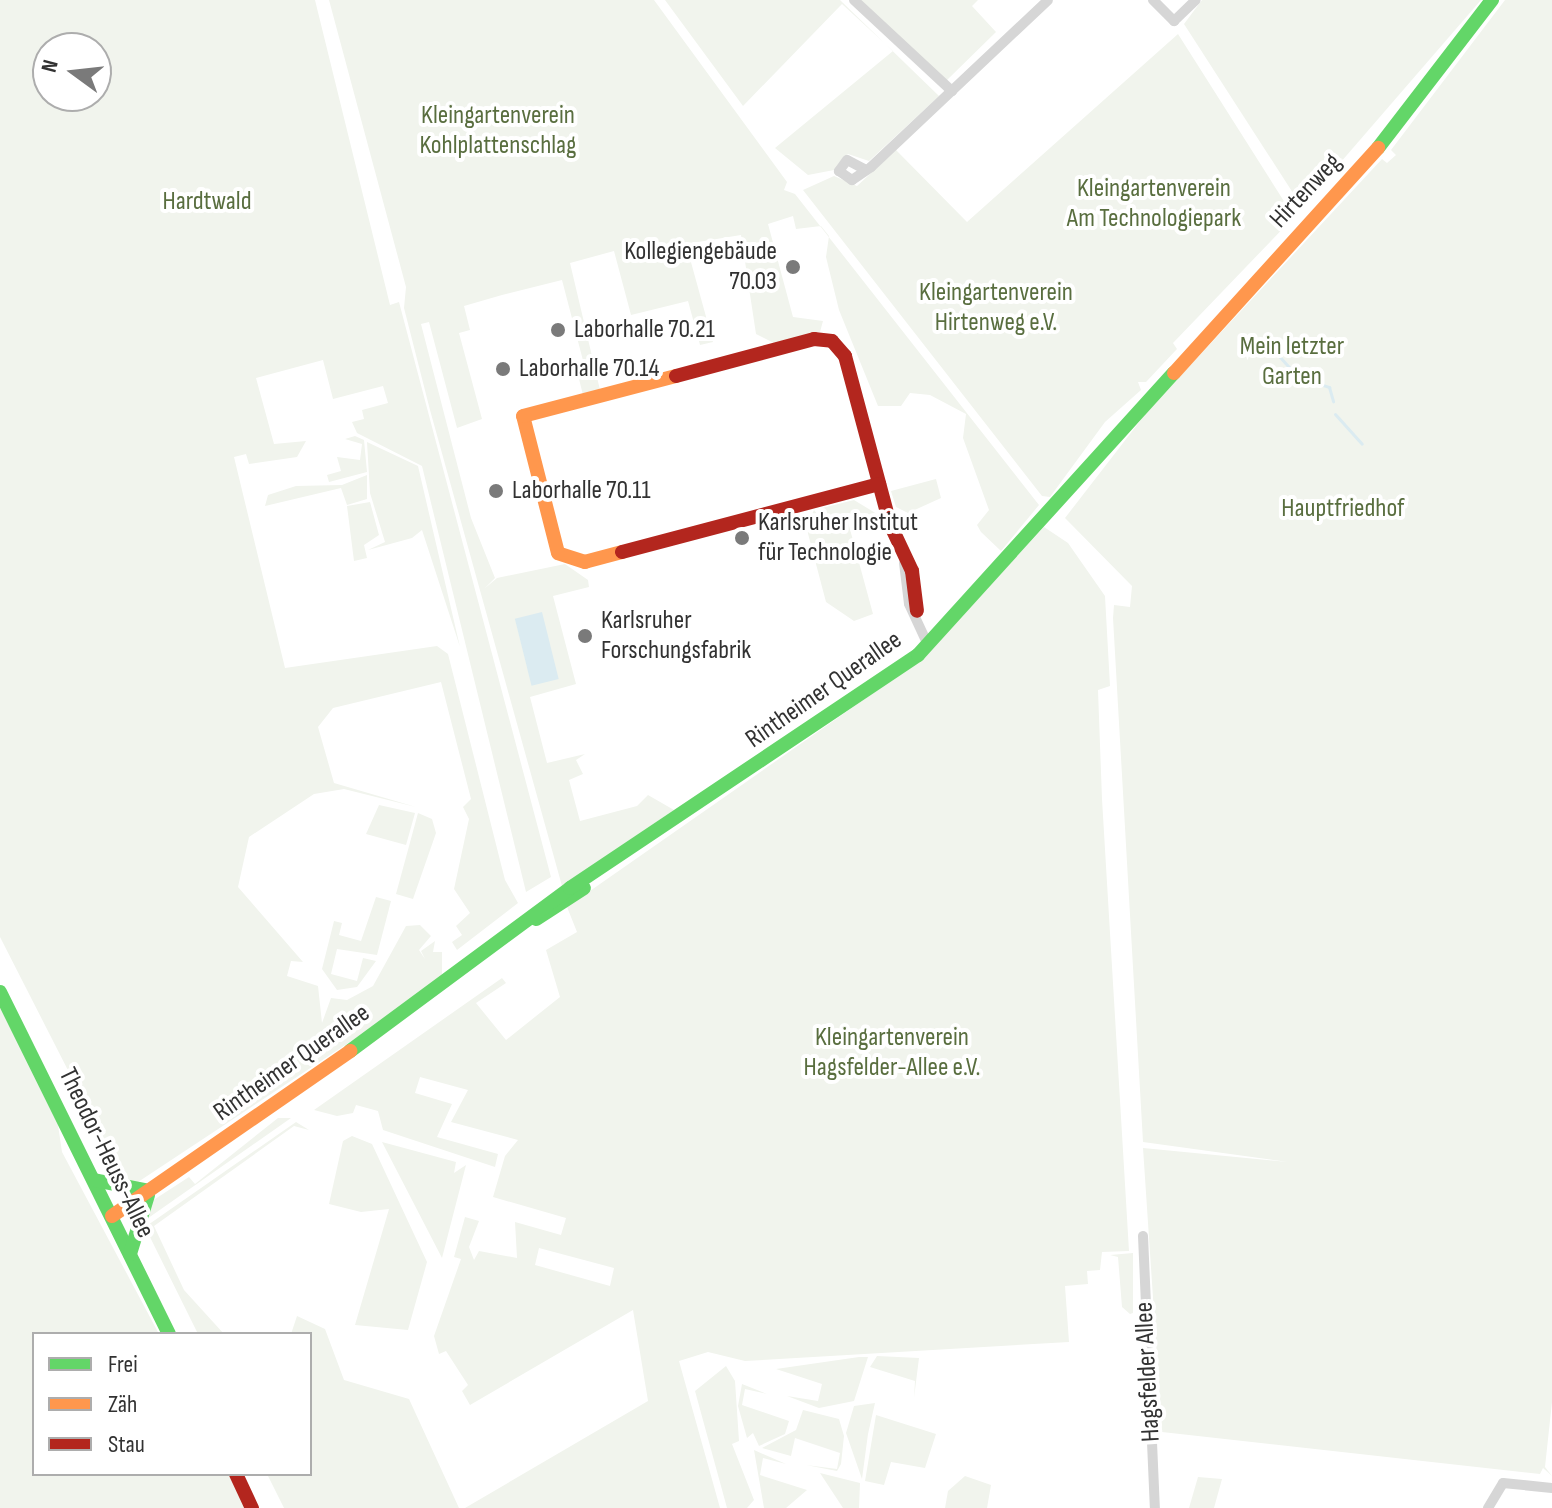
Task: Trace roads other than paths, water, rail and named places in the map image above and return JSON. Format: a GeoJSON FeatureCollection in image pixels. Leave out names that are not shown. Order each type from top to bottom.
{"type":"FeatureCollection","features":[{"type":"Feature","properties":{"kind":"street"},"geometry":{"type":"LineString","coordinates":[[854,0],[952,91]]}},
{"type":"Feature","properties":{"kind":"street"},"geometry":{"type":"LineString","coordinates":[[866,170],[1048,0]]}},
{"type":"Feature","properties":{"kind":"street"},"geometry":{"type":"LineString","coordinates":[[1153,0],[1174,21],[1196,0]]}},
{"type":"Feature","properties":{"kind":"street","name":"Hirtenweg"},"geometry":{"type":"LineString","coordinates":[[1049,514],[1149,393],[1396,127],[1492,0]]}},
{"type":"Feature","properties":{"kind":"street"},"geometry":{"type":"LineString","coordinates":[[879,484],[585,562],[558,553],[523,416],[814,339],[832,341],[845,356],[879,484],[928,645]]}},
{"type":"Feature","properties":{"kind":"street","name":"Rintheimer Querallee"},"geometry":{"type":"LineString","coordinates":[[112,1216],[928,645],[1049,514]]}},
{"type":"Feature","properties":{"kind":"street","name":"Theodor-Heuss-Allee"},"geometry":{"type":"LineString","coordinates":[[0,992],[168,1332]]}},
{"type":"Feature","properties":{"kind":"street"},"geometry":{"type":"LineString","coordinates":[[94,1180],[123,1191],[150,1191],[134,1222],[130,1255]]}},
{"type":"Feature","properties":{"kind":"street","name":"Hagsfelder Allee"},"geometry":{"type":"LineString","coordinates":[[1143,1236],[1155,1508]]}},
{"type":"Feature","properties":{"kind":"street"},"geometry":{"type":"LineString","coordinates":[[237,1476],[252,1508]]}},
{"type":"Feature","properties":{"kind":"street"},"geometry":{"type":"LineString","coordinates":[[1488,1508],[1503,1483],[1552,1488]]}},
{"type":"Feature","properties":{"kind":"waterway"},"geometry":{"type":"LineString","coordinates":[[1270,346],[1298,377],[1329,387],[1333,401]]}},
{"type":"Feature","properties":{"kind":"waterway"},"geometry":{"type":"LineString","coordinates":[[1335,414],[1362,444]]}},
{"type":"Feature","properties":{"kind":"place","name":"Kollegiengebäude 70.03"},"geometry":{"type":"Point","coordinates":[793,267]}},
{"type":"Feature","properties":{"kind":"place","name":"Laborhalle 70.21"},"geometry":{"type":"Point","coordinates":[558,330]}},
{"type":"Feature","properties":{"kind":"place","name":"Laborhalle 70.14"},"geometry":{"type":"Point","coordinates":[503,369]}},
{"type":"Feature","properties":{"kind":"place","name":"Laborhalle 70.11"},"geometry":{"type":"Point","coordinates":[496,491]}},
{"type":"Feature","properties":{"kind":"place","name":"Karlsruher Institut für Technologie"},"geometry":{"type":"Point","coordinates":[742,538]}},
{"type":"Feature","properties":{"kind":"place","name":"Karlsruher Forschungsfabrik"},"geometry":{"type":"Point","coordinates":[585,636]}},
{"type":"Feature","properties":{"kind":"park label","name":"Kleingartenverein Kohlplattenschlag"},"geometry":{"type":"Point","coordinates":[498,131]}},
{"type":"Feature","properties":{"kind":"park label","name":"Hardtwald"},"geometry":{"type":"Point","coordinates":[207,202]}},
{"type":"Feature","properties":{"kind":"park label","name":"Kleingartenverein Am Technologiepark"},"geometry":{"type":"Point","coordinates":[1154,204]}},
{"type":"Feature","properties":{"kind":"park label","name":"Kleingartenverein Hirtenweg e.V."},"geometry":{"type":"Point","coordinates":[996,308]}},
{"type":"Feature","properties":{"kind":"park label","name":"Mein letzter Garten"},"geometry":{"type":"Point","coordinates":[1292,362]}},
{"type":"Feature","properties":{"kind":"park label","name":"Hauptfriedhof"},"geometry":{"type":"Point","coordinates":[1343,509]}},
{"type":"Feature","properties":{"kind":"park label","name":"Kleingartenverein Hagsfelder-Allee e.V."},"geometry":{"type":"Point","coordinates":[892,1053]}}]}
